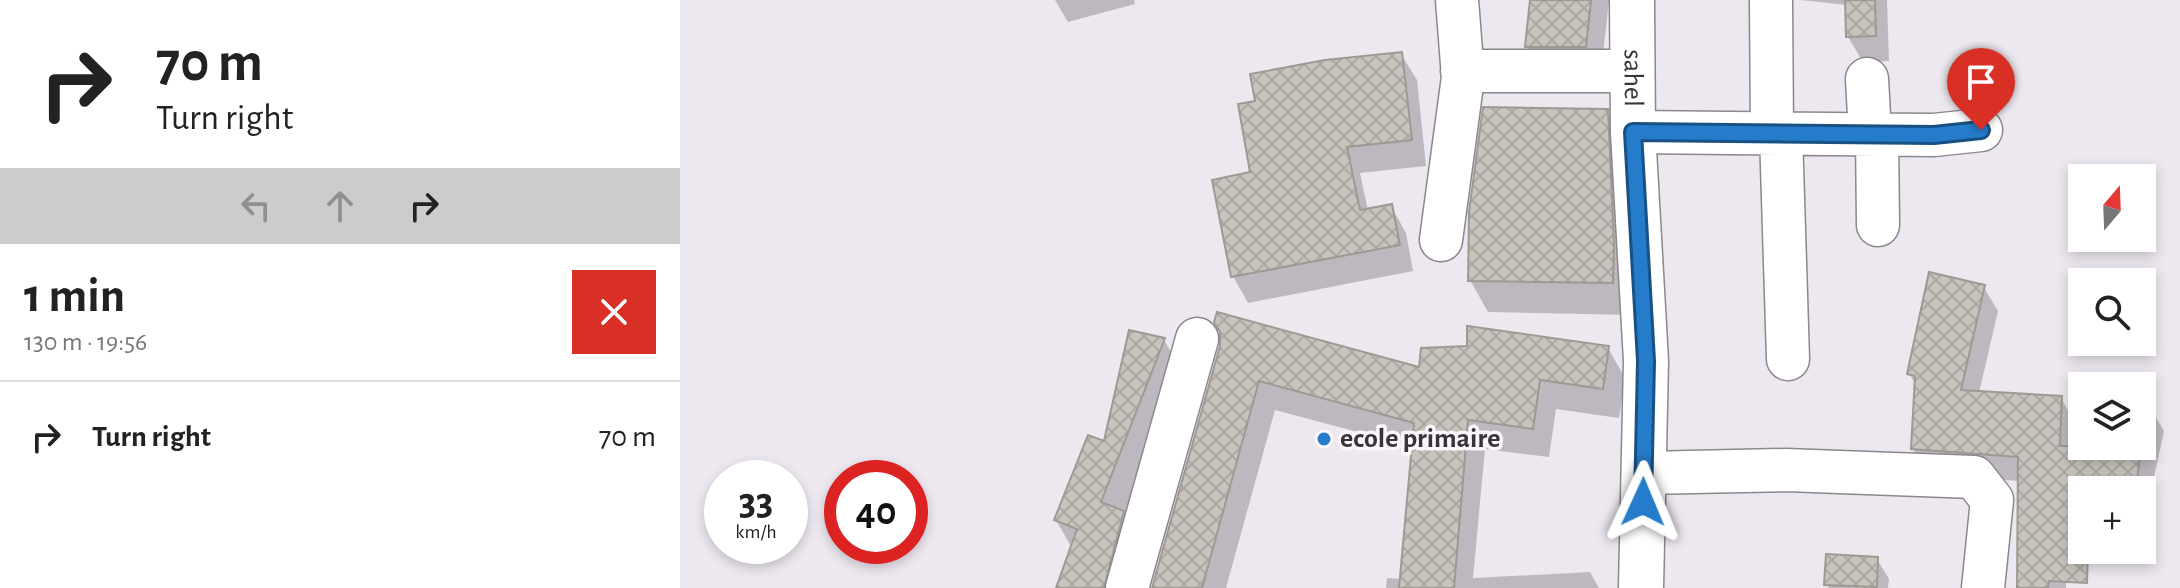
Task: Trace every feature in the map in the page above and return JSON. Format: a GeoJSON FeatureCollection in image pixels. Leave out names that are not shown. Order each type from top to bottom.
{"type":"FeatureCollection","features":[{"type":"Feature","properties":{"kind":"street"},"geometry":{"type":"LineString","coordinates":[[1441,240],[1462,71],[1457,0]]}},
{"type":"Feature","properties":{"kind":"street","name":"sahel"},"geometry":{"type":"LineString","coordinates":[[1632,0],[1633,132],[1646,361],[1641,588]]}},
{"type":"Feature","properties":{"kind":"street"},"geometry":{"type":"LineString","coordinates":[[1771,0],[1788,359]]}},
{"type":"Feature","properties":{"kind":"street"},"geometry":{"type":"LineString","coordinates":[[1462,71],[1633,71]]}},
{"type":"Feature","properties":{"kind":"street"},"geometry":{"type":"LineString","coordinates":[[1867,79],[1878,225]]}},
{"type":"Feature","properties":{"kind":"street"},"geometry":{"type":"LineString","coordinates":[[1633,132],[1934,135],[1981,130]]}},
{"type":"Feature","properties":{"kind":"street"},"geometry":{"type":"LineString","coordinates":[[1127,588],[1197,339]]}},
{"type":"Feature","properties":{"kind":"street"},"geometry":{"type":"LineString","coordinates":[[1644,473],[1786,470],[1974,477],[1992,500],[1983,588]]}},
{"type":"Feature","properties":{"kind":"building"},"geometry":{"type":"Polygon","coordinates":[[[1530,0],[1591,0],[1586,47],[1525,47],[1530,0]]]}},
{"type":"Feature","properties":{"kind":"building"},"geometry":{"type":"Polygon","coordinates":[[[1845,0],[1875,0],[1876,36],[1846,37],[1845,0]]]}},
{"type":"Feature","properties":{"kind":"building"},"geometry":{"type":"Polygon","coordinates":[[[1402,52],[1412,140],[1347,147],[1360,210],[1392,204],[1400,245],[1231,277],[1212,180],[1250,172],[1238,104],[1255,101],[1250,74],[1325,60],[1402,52]]]}},
{"type":"Feature","properties":{"kind":"building"},"geometry":{"type":"Polygon","coordinates":[[[1483,107],[1608,109],[1613,283],[1468,281],[1469,212],[1483,107]]]}},
{"type":"Feature","properties":{"kind":"building"},"geometry":{"type":"Polygon","coordinates":[[[1929,272],[1985,285],[1961,390],[2062,396],[2060,446],[2068,446],[2068,460],[2139,460],[2138,476],[2068,476],[2068,564],[2088,564],[2087,583],[2049,581],[2048,588],[2017,588],[2018,457],[1911,449],[1915,376],[1907,374],[1929,272]]]}},
{"type":"Feature","properties":{"kind":"building"},"geometry":{"type":"Polygon","coordinates":[[[1217,312],[1419,367],[1421,348],[1467,346],[1467,326],[1609,346],[1603,389],[1540,380],[1533,429],[1468,420],[1454,588],[1399,588],[1414,423],[1259,381],[1202,588],[1152,588],[1220,346],[1220,332],[1214,322],[1217,312]]]}},
{"type":"Feature","properties":{"kind":"building"},"geometry":{"type":"Polygon","coordinates":[[[1129,330],[1165,338],[1101,502],[1124,511],[1104,588],[1056,588],[1077,529],[1054,520],[1088,435],[1104,441],[1129,330]]]}},
{"type":"Feature","properties":{"kind":"building"},"geometry":{"type":"Polygon","coordinates":[[[1826,554],[1878,557],[1877,587],[1824,585],[1826,554]]]}},
{"type":"Feature","properties":{"kind":"place","name":"ecole primaire"},"geometry":{"type":"Point","coordinates":[1324,439]}},
{"type":"Feature","properties":{"kind":"route"},"geometry":{"type":"LineString","coordinates":[[1643,502],[1646,361],[1633,132],[1934,135],[1981,130]]}}]}
